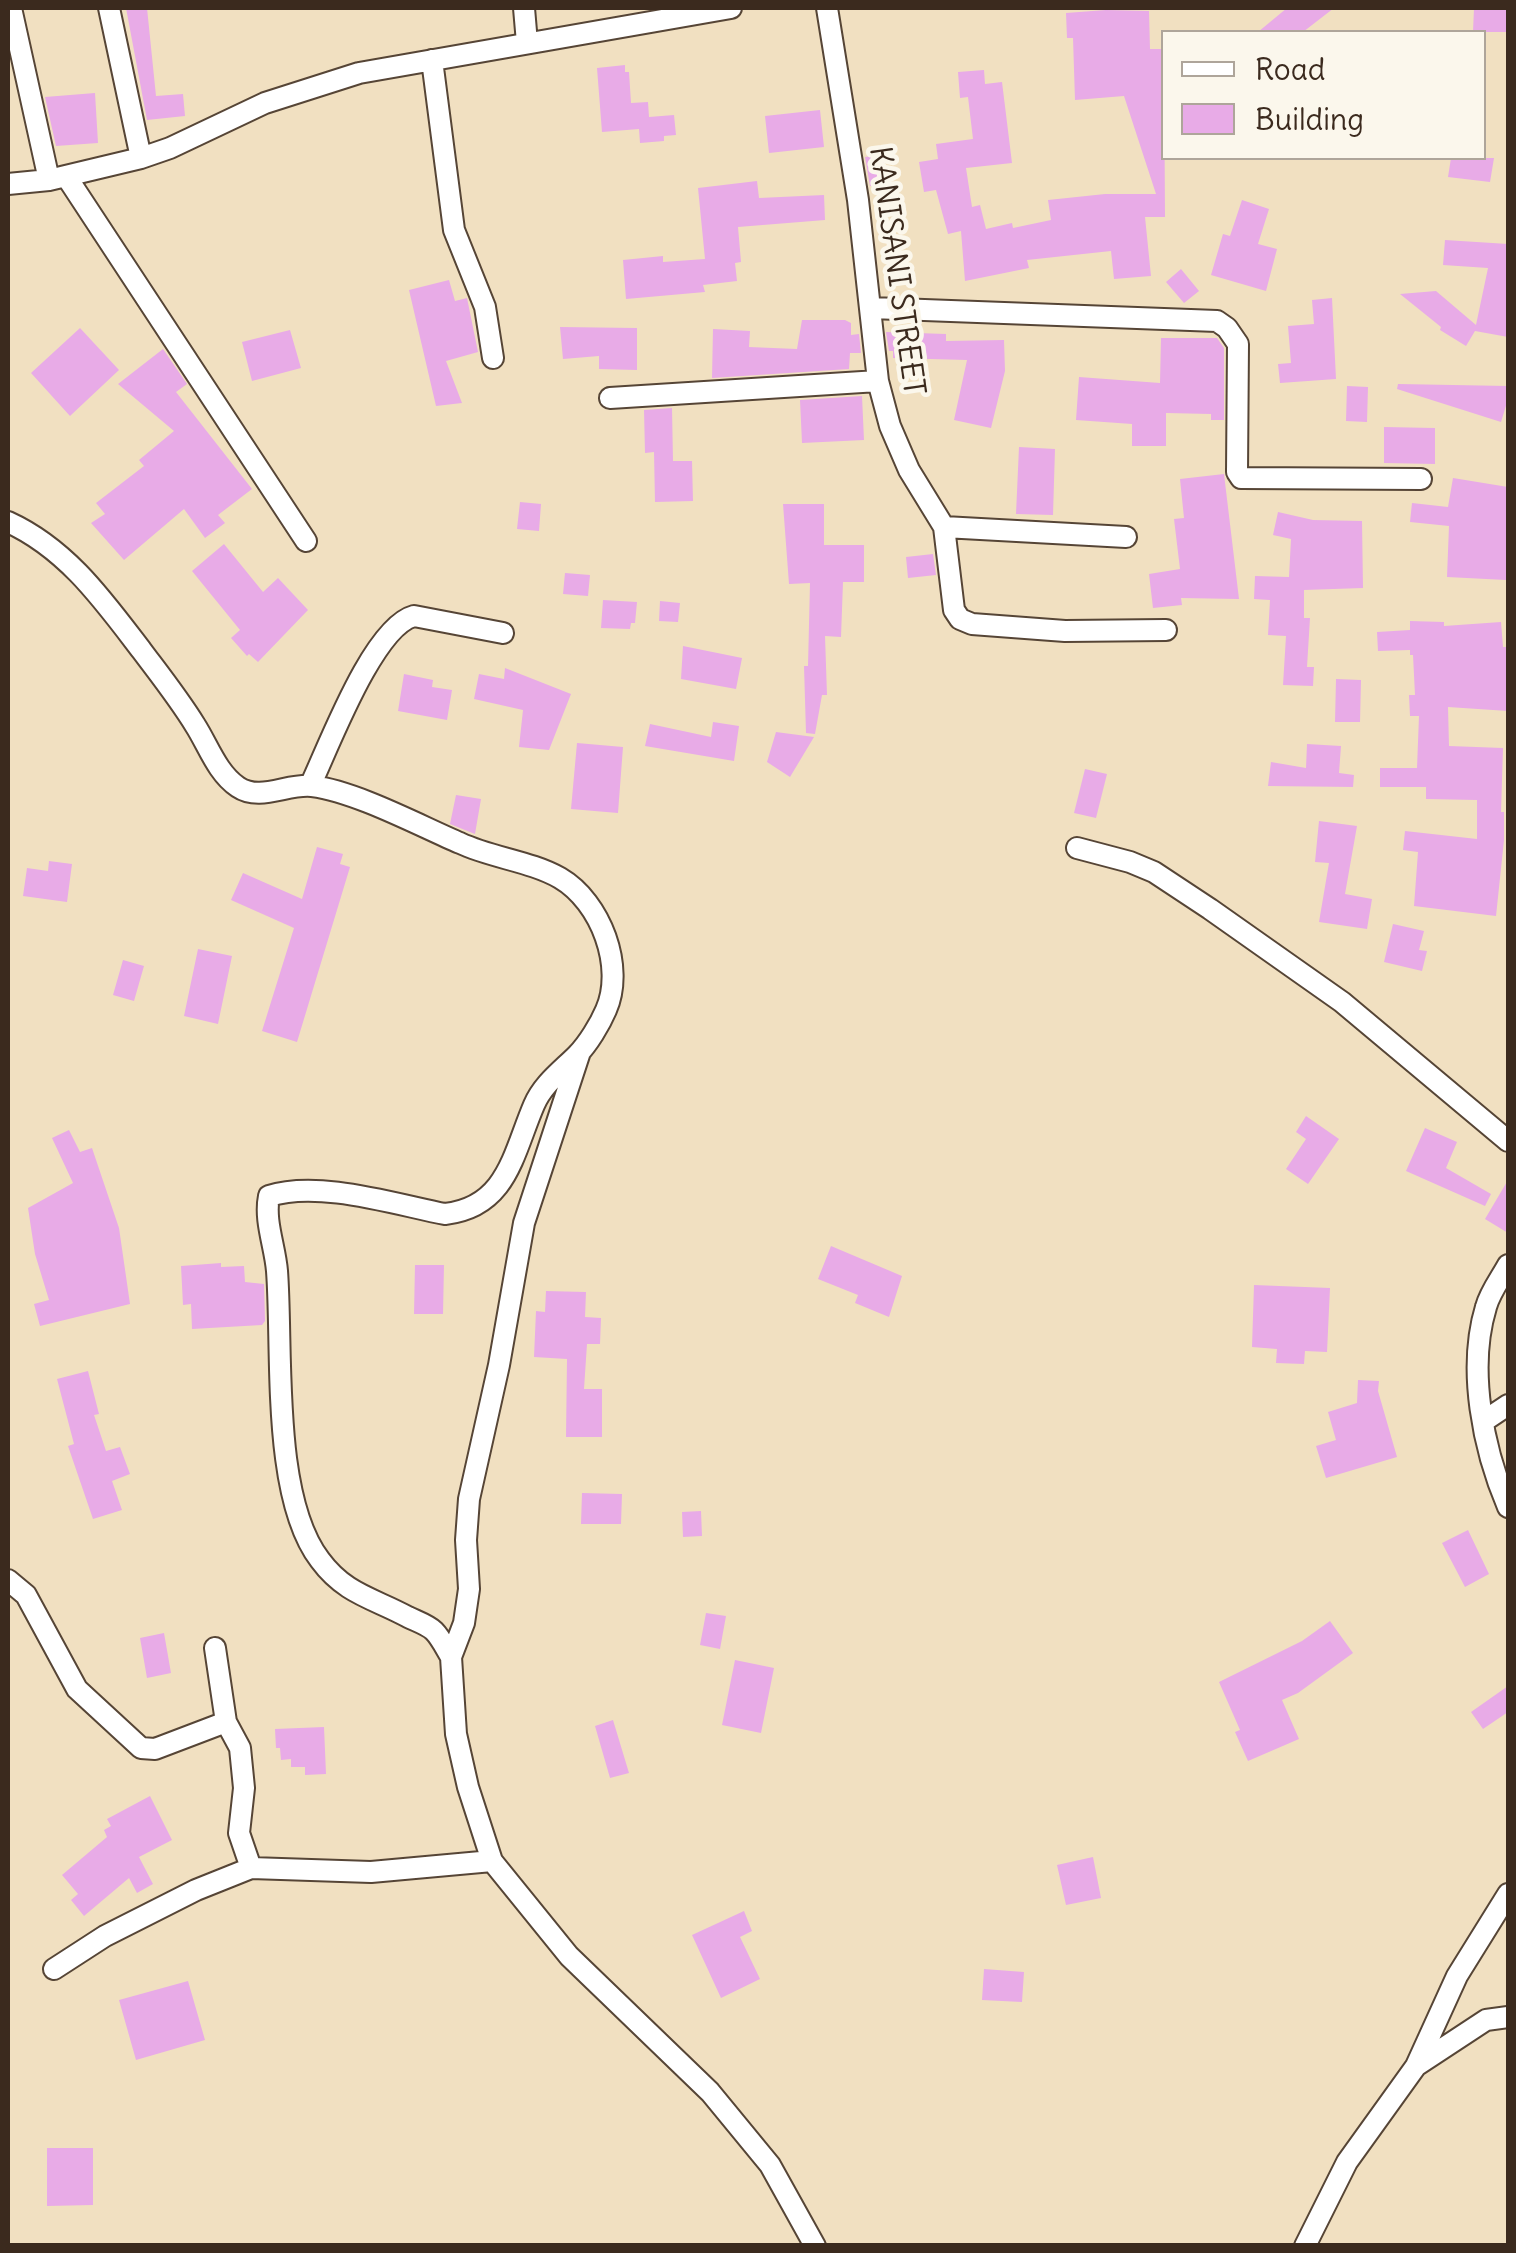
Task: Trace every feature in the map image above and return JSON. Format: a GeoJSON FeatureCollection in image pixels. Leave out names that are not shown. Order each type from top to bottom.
{"type":"FeatureCollection","features":[{"type":"Feature","properties":{"kind":"street"},"geometry":{"type":"LineString","coordinates":[[11,8],[57,178],[306,541]]}},
{"type":"Feature","properties":{"kind":"street"},"geometry":{"type":"LineString","coordinates":[[109,8],[141,158]]}},
{"type":"Feature","properties":{"kind":"street"},"geometry":{"type":"LineString","coordinates":[[524,8],[527,43]]}},
{"type":"Feature","properties":{"kind":"street"},"geometry":{"type":"LineString","coordinates":[[8,184],[57,178],[141,158],[264,103],[359,73],[726,8]]}},
{"type":"Feature","properties":{"kind":"street","name":"KANISANI STREET"},"geometry":{"type":"LineString","coordinates":[[827,8],[858,200],[878,381],[890,426],[910,470],[944,526],[954,610],[960,619],[972,624],[1065,631],[1166,630]]}},
{"type":"Feature","properties":{"kind":"street"},"geometry":{"type":"LineString","coordinates":[[432,60],[454,230],[485,307],[494,358]]}},
{"type":"Feature","properties":{"kind":"street"},"geometry":{"type":"LineString","coordinates":[[871,308],[1218,321],[1238,344],[1236,472],[1241,478],[1421,479]]}},
{"type":"Feature","properties":{"kind":"street"},"geometry":{"type":"LineString","coordinates":[[610,398],[878,381]]}},
{"type":"Feature","properties":{"kind":"street"},"geometry":{"type":"LineString","coordinates":[[8,522],[33,534],[72,564],[104,600],[195,724],[220,769],[237,786],[250,792],[310,786],[362,802],[475,850],[561,878],[580,896],[611,946],[614,973],[607,1009],[580,1052],[538,1096],[502,1186],[464,1212],[445,1214],[312,1191],[288,1190],[269,1196],[266,1213],[278,1273],[278,1366],[294,1507],[319,1559],[350,1592],[387,1605],[434,1630],[451,1657]]}},
{"type":"Feature","properties":{"kind":"street"},"geometry":{"type":"LineString","coordinates":[[944,526],[1126,537]]}},
{"type":"Feature","properties":{"kind":"street"},"geometry":{"type":"LineString","coordinates":[[310,786],[375,649],[400,621],[414,616],[503,634]]}},
{"type":"Feature","properties":{"kind":"street"},"geometry":{"type":"LineString","coordinates":[[1077,848],[1154,872],[1210,909],[1342,1002],[1508,1141]]}},
{"type":"Feature","properties":{"kind":"street"},"geometry":{"type":"LineString","coordinates":[[580,1052],[524,1223],[469,1500],[468,1589],[464,1622],[451,1657],[456,1734],[492,1861],[569,1956],[710,2092],[770,2165],[815,2246]]}},
{"type":"Feature","properties":{"kind":"street"},"geometry":{"type":"LineString","coordinates":[[1508,1265],[1486,1305],[1478,1361],[1495,1476],[1508,1507]]}},
{"type":"Feature","properties":{"kind":"street"},"geometry":{"type":"LineString","coordinates":[[1484,1421],[1508,1405]]}},
{"type":"Feature","properties":{"kind":"street"},"geometry":{"type":"LineString","coordinates":[[8,1580],[26,1595],[76,1689],[141,1748],[155,1749],[226,1722]]}},
{"type":"Feature","properties":{"kind":"street"},"geometry":{"type":"LineString","coordinates":[[215,1648],[226,1722],[240,1748],[244,1788],[239,1834],[251,1868]]}},
{"type":"Feature","properties":{"kind":"street"},"geometry":{"type":"LineString","coordinates":[[54,1969],[105,1936],[196,1890],[251,1868],[371,1872],[492,1861]]}},
{"type":"Feature","properties":{"kind":"street"},"geometry":{"type":"LineString","coordinates":[[1304,2246],[1347,2162],[1416,2066],[1457,1976],[1508,1894]]}},
{"type":"Feature","properties":{"kind":"street"},"geometry":{"type":"LineString","coordinates":[[1416,2066],[1486,2020],[1508,2017]]}},
{"type":"Feature","properties":{"kind":"building"},"geometry":{"type":"Polygon","coordinates":[[[126,8],[147,8],[156,96],[183,94],[185,116],[147,120],[126,8]]]}},
{"type":"Feature","properties":{"kind":"building"},"geometry":{"type":"Polygon","coordinates":[[[1287,8],[1334,8],[1306,30],[1260,30],[1287,8]]]}},
{"type":"Feature","properties":{"kind":"building"},"geometry":{"type":"Polygon","coordinates":[[[1474,8],[1508,8],[1508,32],[1473,30],[1474,8]]]}},
{"type":"Feature","properties":{"kind":"building"},"geometry":{"type":"Polygon","coordinates":[[[1149,11],[1150,49],[1161,49],[1161,160],[1165,160],[1165,217],[1145,217],[1151,276],[1114,279],[1111,251],[1027,260],[1029,268],[965,281],[961,231],[948,234],[936,190],[924,192],[919,162],[938,159],[936,144],[973,139],[968,97],[960,98],[958,72],[984,70],[985,84],[1002,82],[1012,163],[966,168],[972,207],[980,205],[986,229],[1051,220],[1048,200],[1156,194],[1124,96],[1075,100],[1073,38],[1067,38],[1066,13],[1149,11]]]}},
{"type":"Feature","properties":{"kind":"building"},"geometry":{"type":"Polygon","coordinates":[[[625,65],[631,103],[648,102],[649,117],[674,115],[676,135],[664,136],[664,141],[640,143],[639,129],[602,132],[597,68],[625,65]]]}},
{"type":"Feature","properties":{"kind":"building"},"geometry":{"type":"Polygon","coordinates":[[[95,93],[98,143],[56,146],[45,97],[95,93]]]}},
{"type":"Feature","properties":{"kind":"building"},"geometry":{"type":"Polygon","coordinates":[[[820,110],[824,147],[769,153],[765,116],[820,110]]]}},
{"type":"Feature","properties":{"kind":"building"},"geometry":{"type":"Polygon","coordinates":[[[883,155],[886,185],[870,186],[865,157],[883,155]]]}},
{"type":"Feature","properties":{"kind":"building"},"geometry":{"type":"Polygon","coordinates":[[[1494,158],[1490,182],[1448,177],[1451,160],[1494,158]]]}},
{"type":"Feature","properties":{"kind":"building"},"geometry":{"type":"Polygon","coordinates":[[[757,181],[759,198],[824,195],[825,220],[738,227],[741,262],[735,263],[737,281],[703,285],[705,292],[626,299],[623,260],[663,256],[663,262],[705,259],[698,188],[757,181]]]}},
{"type":"Feature","properties":{"kind":"building"},"geometry":{"type":"Polygon","coordinates":[[[1242,200],[1269,209],[1258,244],[1277,249],[1266,291],[1211,275],[1223,234],[1230,236],[1242,200]]]}},
{"type":"Feature","properties":{"kind":"building"},"geometry":{"type":"Polygon","coordinates":[[[1445,240],[1508,244],[1508,337],[1475,331],[1466,346],[1440,330],[1400,294],[1436,291],[1476,325],[1488,268],[1443,265],[1445,240]]]}},
{"type":"Feature","properties":{"kind":"building"},"geometry":{"type":"Polygon","coordinates":[[[1181,269],[1199,291],[1184,303],[1166,282],[1181,269]]]}},
{"type":"Feature","properties":{"kind":"building"},"geometry":{"type":"Polygon","coordinates":[[[449,280],[455,301],[467,298],[478,352],[446,361],[462,403],[436,406],[409,290],[449,280]]]}},
{"type":"Feature","properties":{"kind":"building"},"geometry":{"type":"Polygon","coordinates":[[[1332,298],[1336,379],[1280,383],[1278,364],[1291,363],[1288,326],[1314,324],[1312,300],[1332,298]]]}},
{"type":"Feature","properties":{"kind":"building"},"geometry":{"type":"Polygon","coordinates":[[[802,320],[851,323],[851,335],[859,334],[861,353],[850,353],[849,369],[712,378],[713,329],[750,331],[749,347],[797,349],[802,320]]]}},
{"type":"Feature","properties":{"kind":"building"},"geometry":{"type":"Polygon","coordinates":[[[560,327],[637,328],[637,370],[599,369],[599,356],[563,359],[560,327]]]}},
{"type":"Feature","properties":{"kind":"building"},"geometry":{"type":"Polygon","coordinates":[[[80,328],[119,370],[70,416],[31,373],[80,328]]]}},
{"type":"Feature","properties":{"kind":"building"},"geometry":{"type":"Polygon","coordinates":[[[290,330],[301,368],[252,381],[242,342],[290,330]]]}},
{"type":"Feature","properties":{"kind":"building"},"geometry":{"type":"Polygon","coordinates":[[[886,332],[946,334],[946,341],[1004,340],[1005,371],[991,428],[954,420],[967,360],[893,358],[886,332]]]}},
{"type":"Feature","properties":{"kind":"building"},"geometry":{"type":"Polygon","coordinates":[[[1161,338],[1217,338],[1224,348],[1224,420],[1211,420],[1211,414],[1166,413],[1166,446],[1132,446],[1132,424],[1076,420],[1079,377],[1160,383],[1161,338]]]}},
{"type":"Feature","properties":{"kind":"building"},"geometry":{"type":"Polygon","coordinates":[[[163,349],[187,384],[176,392],[252,489],[218,515],[225,523],[205,538],[184,509],[124,560],[91,523],[105,514],[96,503],[144,466],[139,460],[174,431],[118,384],[163,349]]]}},
{"type":"Feature","properties":{"kind":"building"},"geometry":{"type":"Polygon","coordinates":[[[1398,384],[1508,386],[1508,399],[1501,422],[1397,389],[1398,384]]]}},
{"type":"Feature","properties":{"kind":"building"},"geometry":{"type":"Polygon","coordinates":[[[1347,386],[1368,387],[1367,422],[1346,421],[1347,386]]]}},
{"type":"Feature","properties":{"kind":"building"},"geometry":{"type":"Polygon","coordinates":[[[862,396],[864,440],[802,443],[800,400],[862,396]]]}},
{"type":"Feature","properties":{"kind":"building"},"geometry":{"type":"Polygon","coordinates":[[[672,408],[673,461],[692,461],[693,501],[655,502],[654,452],[645,453],[644,410],[672,408]]]}},
{"type":"Feature","properties":{"kind":"building"},"geometry":{"type":"Polygon","coordinates":[[[1384,427],[1435,428],[1435,464],[1384,463],[1384,427]]]}},
{"type":"Feature","properties":{"kind":"building"},"geometry":{"type":"Polygon","coordinates":[[[1019,447],[1055,449],[1053,515],[1016,514],[1019,447]]]}},
{"type":"Feature","properties":{"kind":"building"},"geometry":{"type":"Polygon","coordinates":[[[1224,474],[1239,599],[1181,598],[1182,605],[1153,608],[1149,574],[1180,569],[1174,519],[1184,518],[1180,479],[1224,474]]]}},
{"type":"Feature","properties":{"kind":"building"},"geometry":{"type":"Polygon","coordinates":[[[1453,478],[1508,487],[1506,580],[1447,577],[1449,526],[1410,522],[1412,503],[1448,507],[1453,478]]]}},
{"type":"Feature","properties":{"kind":"building"},"geometry":{"type":"Polygon","coordinates":[[[520,502],[541,504],[539,531],[517,529],[520,502]]]}},
{"type":"Feature","properties":{"kind":"building"},"geometry":{"type":"Polygon","coordinates":[[[783,504],[824,504],[824,545],[864,545],[864,582],[843,582],[841,637],[825,636],[827,695],[822,695],[815,734],[806,733],[804,666],[808,666],[810,583],[789,584],[783,504]]]}},
{"type":"Feature","properties":{"kind":"building"},"geometry":{"type":"Polygon","coordinates":[[[1278,512],[1313,520],[1362,521],[1363,588],[1304,590],[1304,618],[1310,618],[1307,667],[1314,667],[1313,686],[1283,685],[1286,636],[1268,635],[1270,600],[1254,599],[1255,576],[1289,577],[1291,539],[1273,535],[1278,512]]]}},
{"type":"Feature","properties":{"kind":"building"},"geometry":{"type":"Polygon","coordinates":[[[224,544],[263,592],[278,578],[308,610],[258,662],[231,638],[240,630],[192,571],[224,544]]]}},
{"type":"Feature","properties":{"kind":"building"},"geometry":{"type":"Polygon","coordinates":[[[933,554],[936,575],[908,578],[906,557],[933,554]]]}},
{"type":"Feature","properties":{"kind":"building"},"geometry":{"type":"Polygon","coordinates":[[[565,573],[590,575],[588,596],[563,594],[565,573]]]}},
{"type":"Feature","properties":{"kind":"building"},"geometry":{"type":"Polygon","coordinates":[[[603,600],[637,602],[635,623],[631,623],[630,629],[601,628],[603,600]]]}},
{"type":"Feature","properties":{"kind":"building"},"geometry":{"type":"Polygon","coordinates":[[[660,601],[680,603],[678,622],[659,621],[660,601]]]}},
{"type":"Feature","properties":{"kind":"building"},"geometry":{"type":"Polygon","coordinates":[[[1410,621],[1444,622],[1444,626],[1501,622],[1503,647],[1508,647],[1508,711],[1448,707],[1449,746],[1503,748],[1504,840],[1496,916],[1414,906],[1418,852],[1403,850],[1405,831],[1477,839],[1477,800],[1426,799],[1426,787],[1380,787],[1380,768],[1417,768],[1419,716],[1410,716],[1409,695],[1415,695],[1413,655],[1410,650],[1378,651],[1377,632],[1410,630],[1410,621]]]}},
{"type":"Feature","properties":{"kind":"building"},"geometry":{"type":"Polygon","coordinates":[[[683,646],[742,658],[736,689],[681,679],[683,646]]]}},
{"type":"Feature","properties":{"kind":"building"},"geometry":{"type":"Polygon","coordinates":[[[505,668],[571,694],[549,750],[519,747],[523,710],[474,699],[479,674],[504,679],[505,668]]]}},
{"type":"Feature","properties":{"kind":"building"},"geometry":{"type":"Polygon","coordinates":[[[404,674],[433,680],[432,687],[452,690],[447,720],[398,711],[404,674]]]}},
{"type":"Feature","properties":{"kind":"building"},"geometry":{"type":"Polygon","coordinates":[[[1336,679],[1361,680],[1360,722],[1335,722],[1336,679]]]}},
{"type":"Feature","properties":{"kind":"building"},"geometry":{"type":"Polygon","coordinates":[[[713,722],[739,726],[734,761],[645,746],[650,724],[711,737],[713,722]]]}},
{"type":"Feature","properties":{"kind":"building"},"geometry":{"type":"Polygon","coordinates":[[[776,732],[814,737],[790,777],[767,762],[776,732]]]}},
{"type":"Feature","properties":{"kind":"building"},"geometry":{"type":"Polygon","coordinates":[[[577,743],[623,747],[618,813],[571,809],[577,743]]]}},
{"type":"Feature","properties":{"kind":"building"},"geometry":{"type":"Polygon","coordinates":[[[1307,744],[1341,746],[1339,773],[1354,775],[1353,787],[1268,786],[1271,762],[1306,768],[1307,744]]]}},
{"type":"Feature","properties":{"kind":"building"},"geometry":{"type":"Polygon","coordinates":[[[1085,769],[1107,774],[1096,818],[1074,813],[1085,769]]]}},
{"type":"Feature","properties":{"kind":"building"},"geometry":{"type":"Polygon","coordinates":[[[456,795],[481,799],[475,834],[450,824],[456,795]]]}},
{"type":"Feature","properties":{"kind":"building"},"geometry":{"type":"Polygon","coordinates":[[[1319,821],[1357,826],[1345,894],[1372,899],[1367,929],[1319,922],[1329,863],[1315,862],[1319,821]]]}},
{"type":"Feature","properties":{"kind":"building"},"geometry":{"type":"Polygon","coordinates":[[[317,847],[343,854],[340,864],[350,867],[297,1042],[262,1031],[294,928],[231,900],[243,873],[302,899],[317,847]]]}},
{"type":"Feature","properties":{"kind":"building"},"geometry":{"type":"Polygon","coordinates":[[[49,861],[72,864],[67,902],[23,896],[27,868],[48,871],[49,861]]]}},
{"type":"Feature","properties":{"kind":"building"},"geometry":{"type":"Polygon","coordinates":[[[1393,924],[1424,931],[1419,950],[1427,951],[1422,971],[1384,962],[1393,924]]]}},
{"type":"Feature","properties":{"kind":"building"},"geometry":{"type":"Polygon","coordinates":[[[198,949],[232,956],[218,1024],[184,1016],[198,949]]]}},
{"type":"Feature","properties":{"kind":"building"},"geometry":{"type":"Polygon","coordinates":[[[123,960],[144,966],[134,1001],[113,995],[123,960]]]}},
{"type":"Feature","properties":{"kind":"building"},"geometry":{"type":"Polygon","coordinates":[[[1306,1116],[1339,1139],[1308,1184],[1286,1169],[1306,1139],[1296,1132],[1306,1116]]]}},
{"type":"Feature","properties":{"kind":"building"},"geometry":{"type":"Polygon","coordinates":[[[1425,1128],[1457,1142],[1446,1168],[1491,1194],[1485,1206],[1406,1171],[1425,1128]]]}},
{"type":"Feature","properties":{"kind":"building"},"geometry":{"type":"Polygon","coordinates":[[[69,1130],[80,1152],[92,1148],[119,1228],[130,1304],[40,1326],[34,1304],[49,1300],[35,1254],[28,1208],[73,1183],[52,1138],[69,1130]]]}},
{"type":"Feature","properties":{"kind":"building"},"geometry":{"type":"Polygon","coordinates":[[[1508,1180],[1508,1233],[1485,1219],[1508,1180]]]}},
{"type":"Feature","properties":{"kind":"building"},"geometry":{"type":"Polygon","coordinates":[[[831,1246],[902,1276],[889,1317],[855,1303],[858,1295],[818,1279],[831,1246]]]}},
{"type":"Feature","properties":{"kind":"building"},"geometry":{"type":"Polygon","coordinates":[[[221,1263],[221,1267],[244,1266],[245,1282],[264,1284],[262,1325],[192,1329],[191,1304],[183,1305],[181,1266],[221,1263]]]}},
{"type":"Feature","properties":{"kind":"building"},"geometry":{"type":"Polygon","coordinates":[[[415,1265],[444,1265],[443,1314],[414,1314],[415,1265]]]}},
{"type":"Feature","properties":{"kind":"building"},"geometry":{"type":"Polygon","coordinates":[[[1254,1285],[1330,1288],[1327,1352],[1305,1351],[1304,1364],[1276,1363],[1277,1349],[1252,1347],[1254,1285]]]}},
{"type":"Feature","properties":{"kind":"building"},"geometry":{"type":"Polygon","coordinates":[[[546,1291],[586,1292],[585,1317],[601,1318],[600,1344],[587,1344],[584,1389],[602,1389],[602,1437],[566,1437],[567,1359],[534,1357],[536,1311],[545,1312],[546,1291]]]}},
{"type":"Feature","properties":{"kind":"building"},"geometry":{"type":"Polygon","coordinates":[[[88,1371],[99,1414],[94,1415],[106,1451],[120,1447],[130,1474],[112,1481],[122,1510],[93,1519],[68,1446],[74,1444],[57,1379],[88,1371]]]}},
{"type":"Feature","properties":{"kind":"building"},"geometry":{"type":"Polygon","coordinates":[[[1358,1380],[1379,1381],[1378,1391],[1397,1457],[1326,1478],[1316,1446],[1336,1440],[1328,1412],[1357,1403],[1358,1380]]]}},
{"type":"Feature","properties":{"kind":"building"},"geometry":{"type":"Polygon","coordinates":[[[582,1493],[622,1494],[621,1524],[581,1524],[582,1493]]]}},
{"type":"Feature","properties":{"kind":"building"},"geometry":{"type":"Polygon","coordinates":[[[701,1511],[702,1536],[683,1537],[682,1512],[701,1511]]]}},
{"type":"Feature","properties":{"kind":"building"},"geometry":{"type":"Polygon","coordinates":[[[1468,1530],[1489,1574],[1465,1587],[1442,1543],[1468,1530]]]}},
{"type":"Feature","properties":{"kind":"building"},"geometry":{"type":"Polygon","coordinates":[[[706,1613],[726,1616],[720,1649],[700,1645],[706,1613]]]}},
{"type":"Feature","properties":{"kind":"building"},"geometry":{"type":"Polygon","coordinates":[[[1330,1621],[1353,1653],[1282,1700],[1299,1739],[1248,1761],[1235,1732],[1240,1730],[1219,1682],[1302,1641],[1330,1621]]]}},
{"type":"Feature","properties":{"kind":"building"},"geometry":{"type":"Polygon","coordinates":[[[164,1633],[171,1673],[147,1678],[140,1638],[164,1633]]]}},
{"type":"Feature","properties":{"kind":"building"},"geometry":{"type":"Polygon","coordinates":[[[735,1660],[774,1668],[761,1733],[722,1725],[735,1660]]]}},
{"type":"Feature","properties":{"kind":"building"},"geometry":{"type":"Polygon","coordinates":[[[1508,1686],[1508,1712],[1483,1729],[1471,1712],[1508,1686]]]}},
{"type":"Feature","properties":{"kind":"building"},"geometry":{"type":"Polygon","coordinates":[[[613,1720],[629,1773],[610,1778],[595,1726],[613,1720]]]}},
{"type":"Feature","properties":{"kind":"building"},"geometry":{"type":"Polygon","coordinates":[[[324,1727],[326,1774],[305,1775],[305,1767],[291,1767],[291,1759],[281,1760],[275,1729],[324,1727]]]}},
{"type":"Feature","properties":{"kind":"building"},"geometry":{"type":"Polygon","coordinates":[[[150,1796],[172,1840],[139,1857],[153,1884],[137,1893],[129,1878],[84,1916],[71,1900],[78,1894],[62,1875],[107,1837],[104,1830],[111,1826],[107,1819],[150,1796]]]}},
{"type":"Feature","properties":{"kind":"building"},"geometry":{"type":"Polygon","coordinates":[[[1093,1857],[1101,1898],[1066,1905],[1057,1865],[1093,1857]]]}},
{"type":"Feature","properties":{"kind":"building"},"geometry":{"type":"Polygon","coordinates":[[[744,1911],[752,1931],[740,1937],[760,1979],[721,1998],[692,1935],[744,1911]]]}},
{"type":"Feature","properties":{"kind":"building"},"geometry":{"type":"Polygon","coordinates":[[[984,1969],[1024,1972],[1022,2002],[982,2000],[984,1969]]]}},
{"type":"Feature","properties":{"kind":"building"},"geometry":{"type":"Polygon","coordinates":[[[188,1981],[205,2040],[136,2060],[119,2000],[188,1981]]]}},
{"type":"Feature","properties":{"kind":"building"},"geometry":{"type":"Polygon","coordinates":[[[47,2148],[93,2148],[93,2205],[47,2206],[47,2148]]]}}]}
